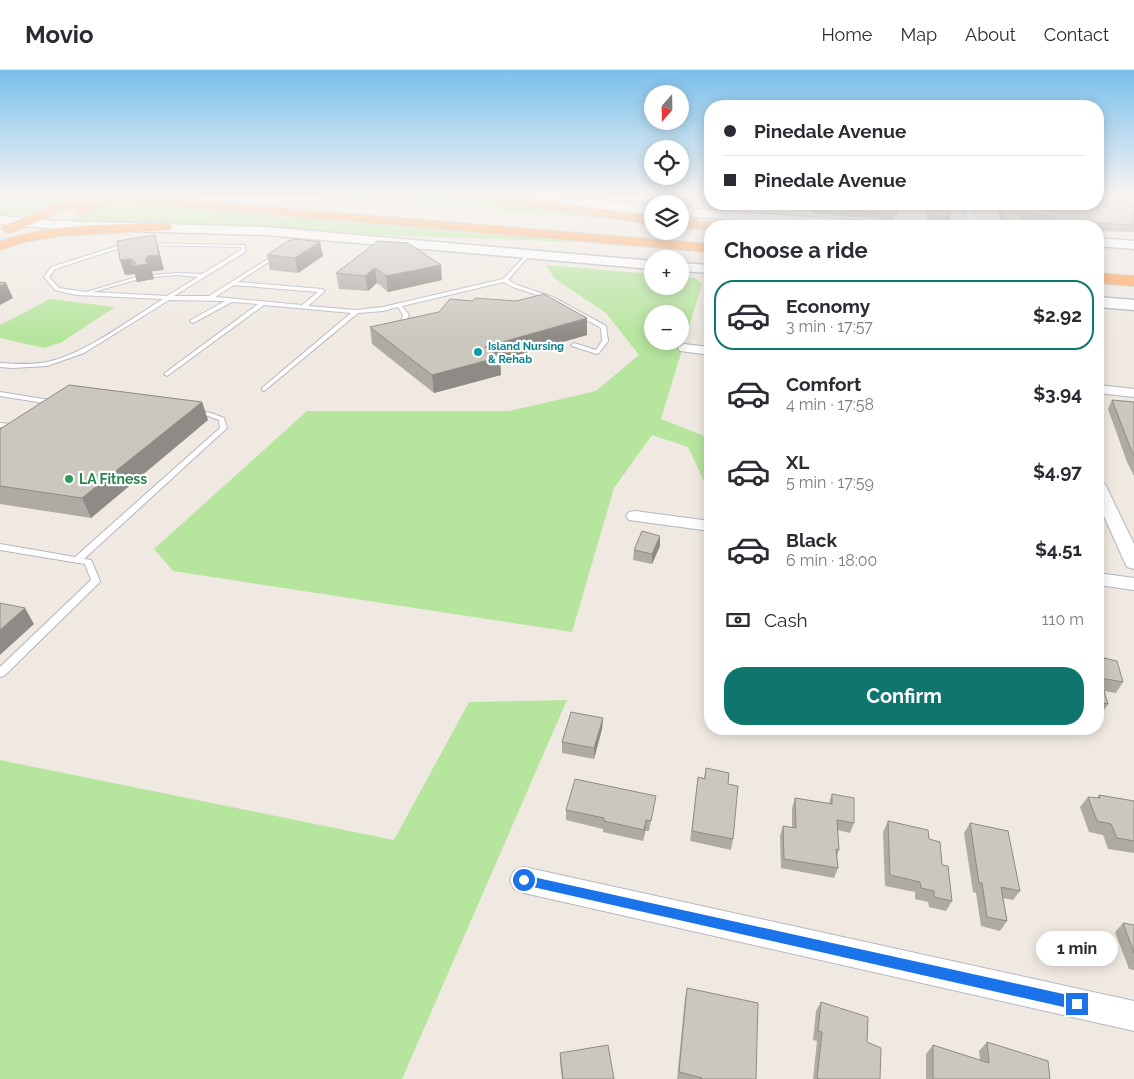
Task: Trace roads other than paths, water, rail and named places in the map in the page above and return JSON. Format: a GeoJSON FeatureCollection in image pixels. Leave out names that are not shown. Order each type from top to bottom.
{"type":"FeatureCollection","features":[{"type":"Feature","properties":{"kind":"highway"},"geometry":{"type":"LineString","coordinates":[[526,243],[704,253]]}},
{"type":"Feature","properties":{"kind":"highway"},"geometry":{"type":"LineString","coordinates":[[652,243],[704,247]]}},
{"type":"Feature","properties":{"kind":"highway"},"geometry":{"type":"LineString","coordinates":[[1104,278],[1134,281]]}},
{"type":"Feature","properties":{"kind":"main road"},"geometry":{"type":"LineString","coordinates":[[408,243],[644,264]]}},
{"type":"Feature","properties":{"kind":"main road"},"geometry":{"type":"LineString","coordinates":[[1111,243],[1134,245]]}},
{"type":"Feature","properties":{"kind":"main road"},"geometry":{"type":"LineString","coordinates":[[689,268],[704,269]]}},
{"type":"Feature","properties":{"kind":"main road"},"geometry":{"type":"LineString","coordinates":[[1104,302],[1134,305]]}},
{"type":"Feature","properties":{"kind":"street"},"geometry":{"type":"LineString","coordinates":[[689,349],[704,350]]}},
{"type":"Feature","properties":{"kind":"street"},"geometry":{"type":"LineString","coordinates":[[1104,390],[1134,393]]}},
{"type":"Feature","properties":{"kind":"street"},"geometry":{"type":"LineString","coordinates":[[1104,499],[1134,563]]}},
{"type":"Feature","properties":{"kind":"street"},"geometry":{"type":"LineString","coordinates":[[635,516],[704,525]]}},
{"type":"Feature","properties":{"kind":"street"},"geometry":{"type":"LineString","coordinates":[[1104,580],[1134,584]]}},
{"type":"Feature","properties":{"kind":"street"},"geometry":{"type":"LineString","coordinates":[[524,880],[1134,1016]]}},
{"type":"Feature","properties":{"kind":"lane"},"geometry":{"type":"LineString","coordinates":[[130,244],[53,268],[46,277],[57,288],[86,293],[169,298],[210,298],[356,312],[383,309],[505,280],[528,254]]}},
{"type":"Feature","properties":{"kind":"lane"},"geometry":{"type":"LineString","coordinates":[[0,365],[46,364],[82,352],[243,251],[243,246],[140,244]]}},
{"type":"Feature","properties":{"kind":"lane"},"geometry":{"type":"LineString","coordinates":[[210,298],[268,260]]}},
{"type":"Feature","properties":{"kind":"lane"},"geometry":{"type":"LineString","coordinates":[[154,276],[177,274],[203,276]]}},
{"type":"Feature","properties":{"kind":"lane"},"geometry":{"type":"LineString","coordinates":[[86,293],[137,278]]}},
{"type":"Feature","properties":{"kind":"lane"},"geometry":{"type":"LineString","coordinates":[[505,280],[515,286],[551,298],[604,327],[605,341],[597,352],[574,345]]}},
{"type":"Feature","properties":{"kind":"lane"},"geometry":{"type":"LineString","coordinates":[[233,283],[322,291],[304,307]]}},
{"type":"Feature","properties":{"kind":"lane"},"geometry":{"type":"LineString","coordinates":[[436,296],[452,302]]}},
{"type":"Feature","properties":{"kind":"lane"},"geometry":{"type":"LineString","coordinates":[[542,300],[551,298]]}},
{"type":"Feature","properties":{"kind":"lane"},"geometry":{"type":"LineString","coordinates":[[193,321],[231,300]]}},
{"type":"Feature","properties":{"kind":"lane"},"geometry":{"type":"LineString","coordinates":[[168,374],[262,303]]}},
{"type":"Feature","properties":{"kind":"lane"},"geometry":{"type":"LineString","coordinates":[[387,329],[403,323],[406,315],[399,305]]}},
{"type":"Feature","properties":{"kind":"lane"},"geometry":{"type":"LineString","coordinates":[[264,389],[356,312]]}},
{"type":"Feature","properties":{"kind":"lane"},"geometry":{"type":"LineString","coordinates":[[0,394],[53,401],[42,406]]}},
{"type":"Feature","properties":{"kind":"lane"},"geometry":{"type":"LineString","coordinates":[[77,560],[224,428],[222,419],[209,414],[191,412]]}},
{"type":"Feature","properties":{"kind":"lane"},"geometry":{"type":"LineString","coordinates":[[0,434],[20,421]]}},
{"type":"Feature","properties":{"kind":"lane"},"geometry":{"type":"LineString","coordinates":[[0,425],[12,426]]}},
{"type":"Feature","properties":{"kind":"lane"},"geometry":{"type":"LineString","coordinates":[[0,547],[88,562],[96,581],[0,673]]}},
{"type":"Feature","properties":{"kind":"place","name":"Island Nursing & Rehab"},"geometry":{"type":"Point","coordinates":[478,352]}},
{"type":"Feature","properties":{"kind":"place","name":"LA Fitness"},"geometry":{"type":"Point","coordinates":[69,479]}}]}
